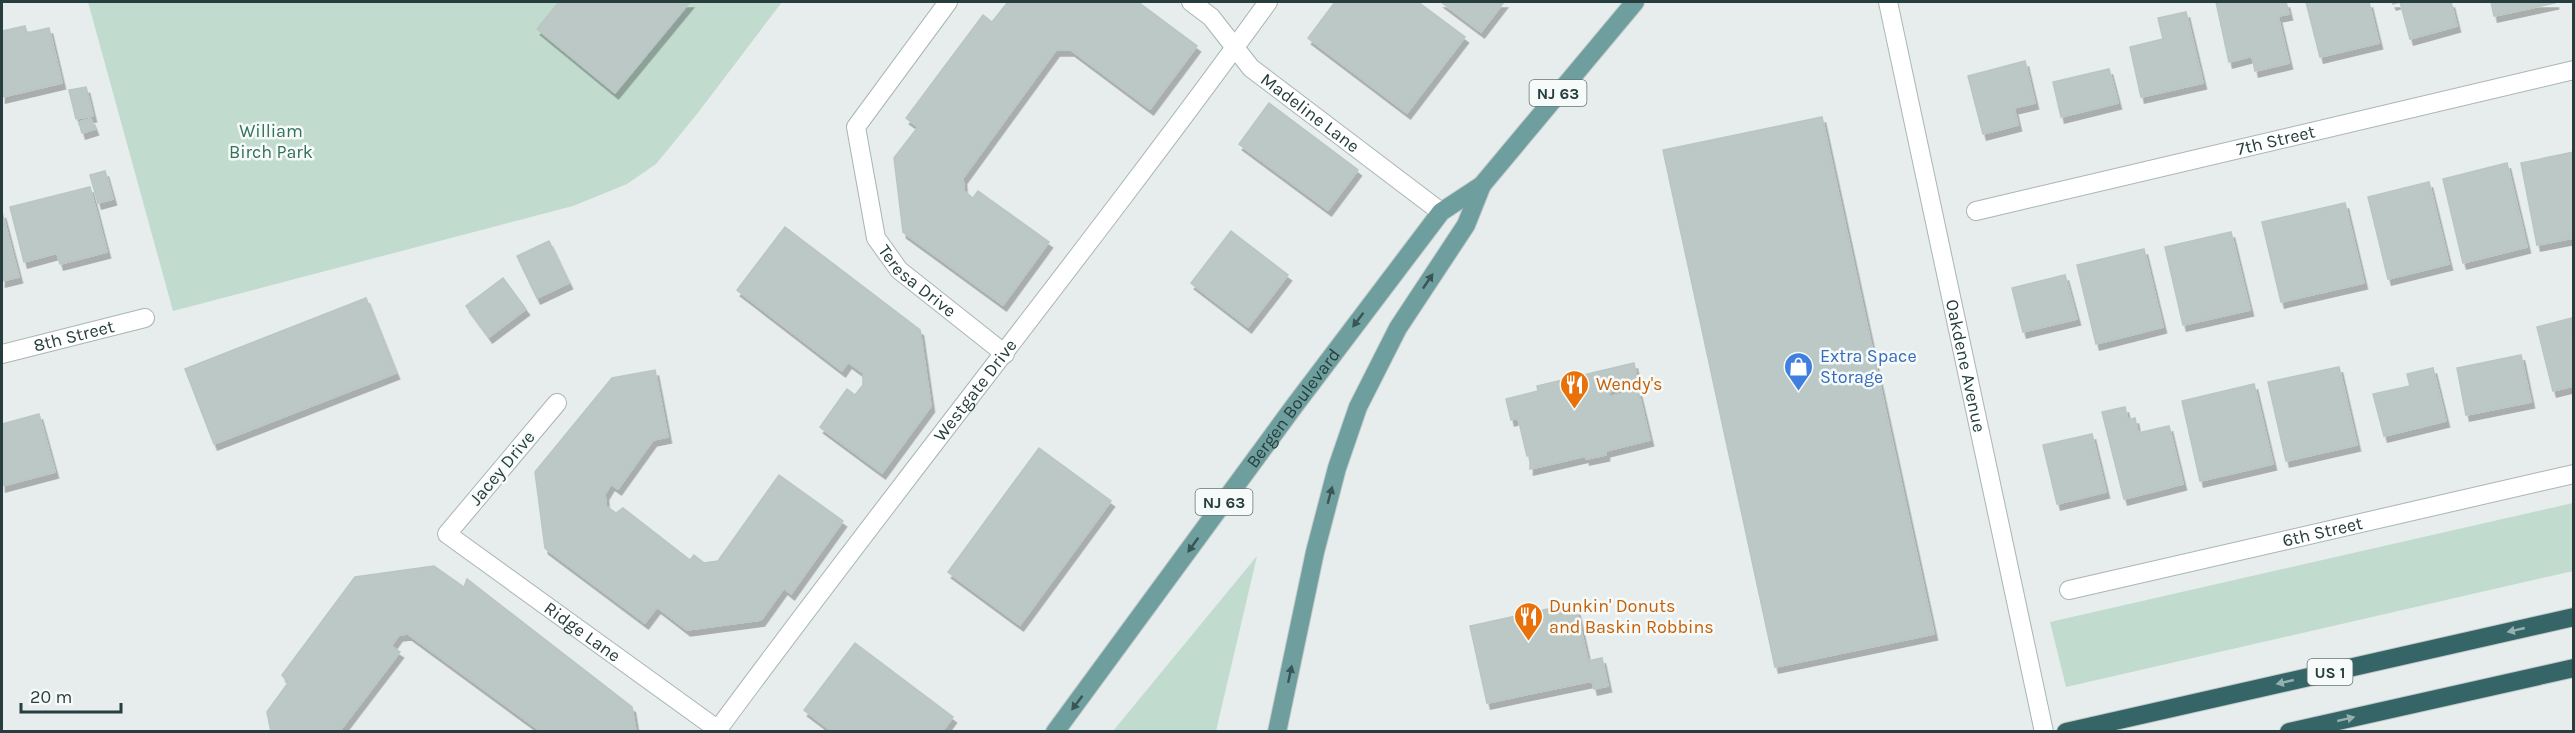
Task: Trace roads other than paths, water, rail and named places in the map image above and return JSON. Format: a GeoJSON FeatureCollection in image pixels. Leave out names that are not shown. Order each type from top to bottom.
{"type":"FeatureCollection","features":[{"type":"Feature","properties":{"kind":"highway","name":"US 1"},"geometry":{"type":"LineString","coordinates":[[2066,732],[2574,617]]}},
{"type":"Feature","properties":{"kind":"highway"},"geometry":{"type":"LineString","coordinates":[[2289,732],[2574,668]]}},
{"type":"Feature","properties":{"kind":"main road","name":"Bergen Boulevard"},"geometry":{"type":"LineString","coordinates":[[1055,732],[1302,396],[1441,212],[1482,185],[1635,2]]}},
{"type":"Feature","properties":{"kind":"main road","name":"Bergen Boulevard"},"geometry":{"type":"LineString","coordinates":[[1277,732],[1315,552],[1352,423],[1394,336],[1466,225],[1482,185]]}},
{"type":"Feature","properties":{"kind":"street","name":"Teresa Drive"},"geometry":{"type":"LineString","coordinates":[[948,2],[856,127],[876,238],[899,270],[1005,354]]}},
{"type":"Feature","properties":{"kind":"street","name":"Madeline Lane"},"geometry":{"type":"LineString","coordinates":[[1191,2],[1211,17],[1251,68],[1441,212]]}},
{"type":"Feature","properties":{"kind":"street","name":"Westgate Drive"},"geometry":{"type":"LineString","coordinates":[[716,730],[1005,354],[1268,2]]}},
{"type":"Feature","properties":{"kind":"street","name":"Oakdene Avenue"},"geometry":{"type":"LineString","coordinates":[[1888,2],[2044,732]]}},
{"type":"Feature","properties":{"kind":"street","name":"7th Street"},"geometry":{"type":"LineString","coordinates":[[1976,211],[2574,70]]}},
{"type":"Feature","properties":{"kind":"street","name":"8th Street"},"geometry":{"type":"LineString","coordinates":[[2,354],[145,318]]}},
{"type":"Feature","properties":{"kind":"street","name":"Jacey Drive"},"geometry":{"type":"LineString","coordinates":[[447,534],[557,403]]}},
{"type":"Feature","properties":{"kind":"street","name":"6th Street"},"geometry":{"type":"LineString","coordinates":[[2069,590],[2574,474]]}},
{"type":"Feature","properties":{"kind":"street","name":"Ridge Lane"},"geometry":{"type":"LineString","coordinates":[[447,534],[716,730]]}},
{"type":"Feature","properties":{"kind":"place","name":"Extra Space Storage"},"geometry":{"type":"Point","coordinates":[1799,392]}},
{"type":"Feature","properties":{"kind":"place","name":"Wendy's"},"geometry":{"type":"Point","coordinates":[1575,410]}},
{"type":"Feature","properties":{"kind":"place","name":"Dunkin' Donuts and Baskin Robbins"},"geometry":{"type":"Point","coordinates":[1528,642]}},
{"type":"Feature","properties":{"kind":"park label","name":"William Birch Park"},"geometry":{"type":"Point","coordinates":[271,141]}}]}
